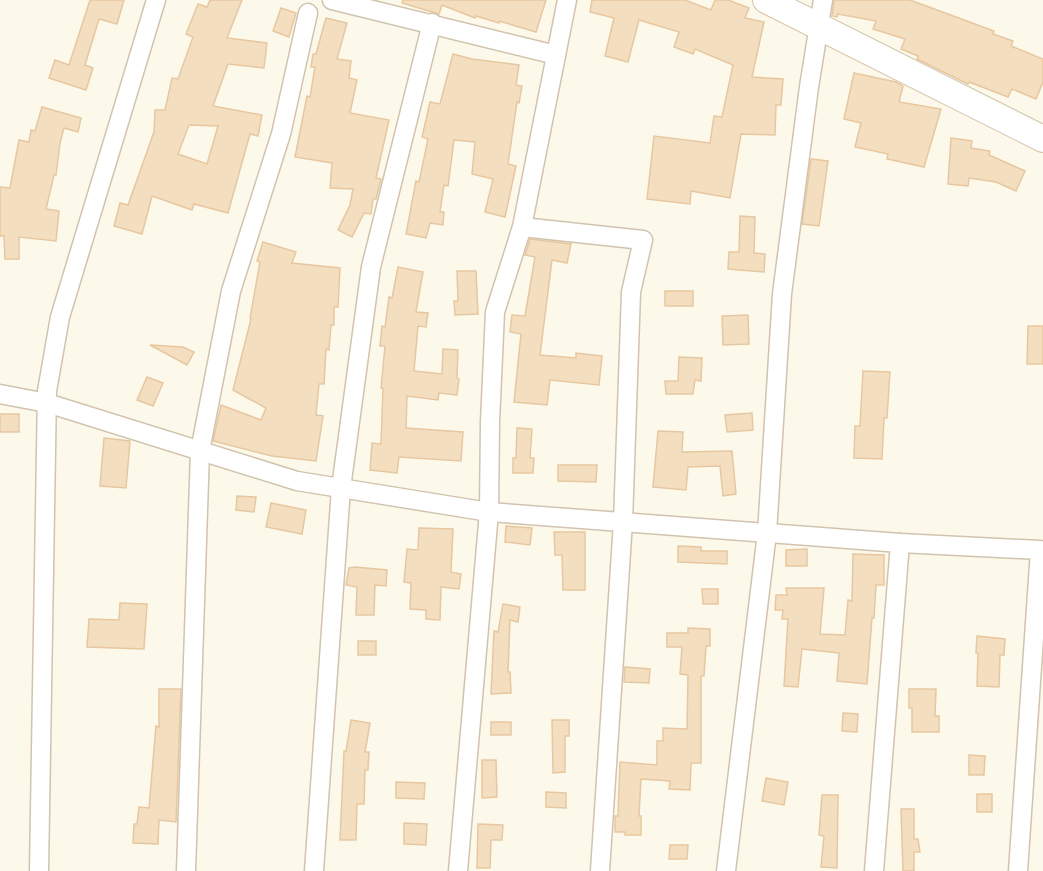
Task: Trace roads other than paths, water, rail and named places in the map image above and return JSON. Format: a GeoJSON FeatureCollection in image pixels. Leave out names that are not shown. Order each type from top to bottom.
{"type":"FeatureCollection","features":[{"type":"Feature","properties":{"kind":"street"},"geometry":{"type":"LineString","coordinates":[[39,871],[47,403],[60,317],[156,0]]}},
{"type":"Feature","properties":{"kind":"street"},"geometry":{"type":"LineString","coordinates":[[332,0],[556,55]]}},
{"type":"Feature","properties":{"kind":"street"},"geometry":{"type":"LineString","coordinates":[[458,871],[489,512],[495,312],[522,227],[567,0]]}},
{"type":"Feature","properties":{"kind":"street"},"geometry":{"type":"LineString","coordinates":[[766,0],[1043,139]]}},
{"type":"Feature","properties":{"kind":"street"},"geometry":{"type":"LineString","coordinates":[[726,871],[767,533],[782,294],[823,0]]}},
{"type":"Feature","properties":{"kind":"street"},"geometry":{"type":"LineString","coordinates":[[186,871],[200,450],[231,291],[281,134],[308,13]]}},
{"type":"Feature","properties":{"kind":"street"},"geometry":{"type":"LineString","coordinates":[[314,871],[341,488],[371,267],[432,23]]}},
{"type":"Feature","properties":{"kind":"street"},"geometry":{"type":"LineString","coordinates":[[522,227],[643,240],[630,292],[623,522],[600,871]]}},
{"type":"Feature","properties":{"kind":"street"},"geometry":{"type":"LineString","coordinates":[[0,394],[47,403],[297,481],[489,512],[900,543],[1040,550],[1018,871]]}},
{"type":"Feature","properties":{"kind":"street"},"geometry":{"type":"LineString","coordinates":[[874,871],[900,543]]}}]}
